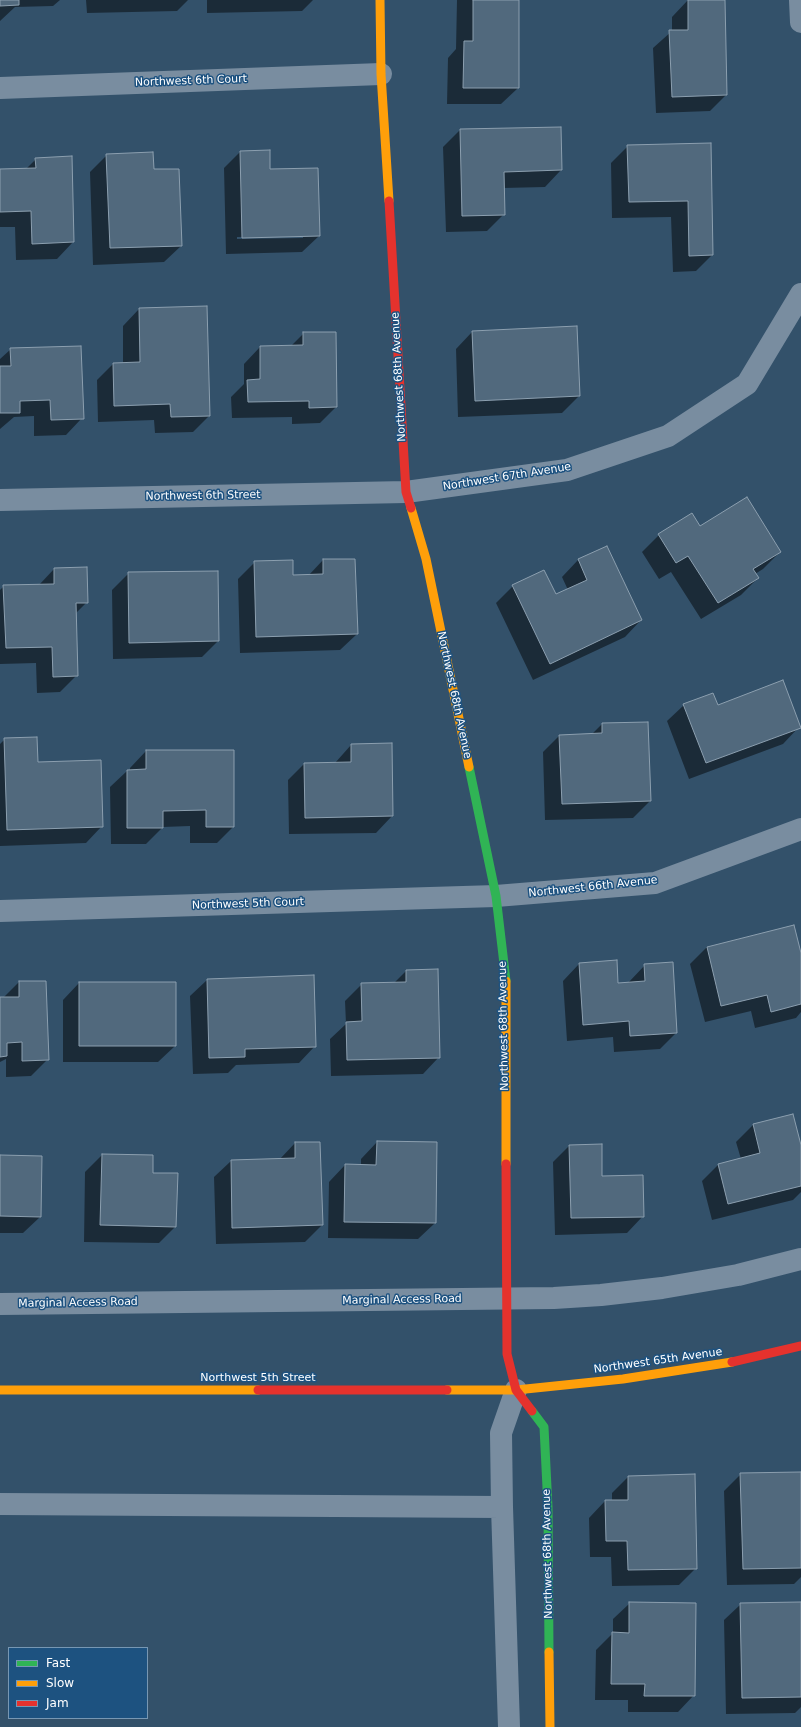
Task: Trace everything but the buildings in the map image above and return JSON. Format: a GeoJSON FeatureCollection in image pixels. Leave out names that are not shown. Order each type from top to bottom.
{"type":"FeatureCollection","features":[{"type":"Feature","properties":{"kind":"street","name":"Northwest 68th Avenue"},"geometry":{"type":"LineString","coordinates":[[380,0],[381,74],[406,492],[426,558],[496,896],[506,979],[507,1354],[516,1390],[544,1427],[548,1508],[550,1727]]}},
{"type":"Feature","properties":{"kind":"street"},"geometry":{"type":"LineString","coordinates":[[800,0],[801,22]]}},
{"type":"Feature","properties":{"kind":"street","name":"Northwest 6th Court"},"geometry":{"type":"LineString","coordinates":[[0,88],[381,74]]}},
{"type":"Feature","properties":{"kind":"street","name":"Northwest 67th Avenue"},"geometry":{"type":"LineString","coordinates":[[406,492],[567,470],[668,436],[748,384],[801,294]]}},
{"type":"Feature","properties":{"kind":"street","name":"Northwest 6th Street"},"geometry":{"type":"LineString","coordinates":[[0,500],[406,492]]}},
{"type":"Feature","properties":{"kind":"street","name":"Northwest 66th Avenue"},"geometry":{"type":"LineString","coordinates":[[496,896],[655,883],[801,829]]}},
{"type":"Feature","properties":{"kind":"street","name":"Northwest 5th Court"},"geometry":{"type":"LineString","coordinates":[[0,911],[496,896]]}},
{"type":"Feature","properties":{"kind":"street","name":"Marginal Access Road"},"geometry":{"type":"LineString","coordinates":[[0,1304],[506,1299],[601,1295],[662,1288],[738,1275],[801,1259]]}},
{"type":"Feature","properties":{"kind":"street","name":"Northwest 65th Avenue"},"geometry":{"type":"LineString","coordinates":[[516,1390],[623,1379],[694,1369],[763,1356],[801,1346]]}},
{"type":"Feature","properties":{"kind":"street","name":"Northwest 5th Street"},"geometry":{"type":"LineString","coordinates":[[0,1390],[516,1390]]}},
{"type":"Feature","properties":{"kind":"street"},"geometry":{"type":"LineString","coordinates":[[509,1727],[501,1433],[516,1390]]}},
{"type":"Feature","properties":{"kind":"street"},"geometry":{"type":"LineString","coordinates":[[0,1504],[502,1507]]}},
{"type":"Feature","properties":{"kind":"traffic: fast"},"geometry":{"type":"LineString","coordinates":[[469,767],[496,896],[506,981]]}},
{"type":"Feature","properties":{"kind":"traffic: fast"},"geometry":{"type":"LineString","coordinates":[[532,1411],[544,1427],[548,1508],[549,1652]]}},
{"type":"Feature","properties":{"kind":"traffic: slow"},"geometry":{"type":"LineString","coordinates":[[380,0],[381,74],[389,201]]}},
{"type":"Feature","properties":{"kind":"traffic: slow"},"geometry":{"type":"LineString","coordinates":[[411,508],[426,559],[469,767]]}},
{"type":"Feature","properties":{"kind":"traffic: slow"},"geometry":{"type":"LineString","coordinates":[[506,981],[506,1164]]}},
{"type":"Feature","properties":{"kind":"traffic: slow"},"geometry":{"type":"LineString","coordinates":[[447,1390],[516,1390],[623,1379],[732,1362]]}},
{"type":"Feature","properties":{"kind":"traffic: slow"},"geometry":{"type":"LineString","coordinates":[[0,1390],[258,1390]]}},
{"type":"Feature","properties":{"kind":"traffic: slow"},"geometry":{"type":"LineString","coordinates":[[549,1652],[550,1727]]}},
{"type":"Feature","properties":{"kind":"traffic: jam"},"geometry":{"type":"LineString","coordinates":[[389,201],[406,492],[411,508]]}},
{"type":"Feature","properties":{"kind":"traffic: jam"},"geometry":{"type":"LineString","coordinates":[[506,1164],[507,1354],[516,1390],[532,1411]]}},
{"type":"Feature","properties":{"kind":"traffic: jam"},"geometry":{"type":"LineString","coordinates":[[732,1362],[801,1346]]}},
{"type":"Feature","properties":{"kind":"traffic: jam"},"geometry":{"type":"LineString","coordinates":[[258,1390],[447,1390]]}}]}
